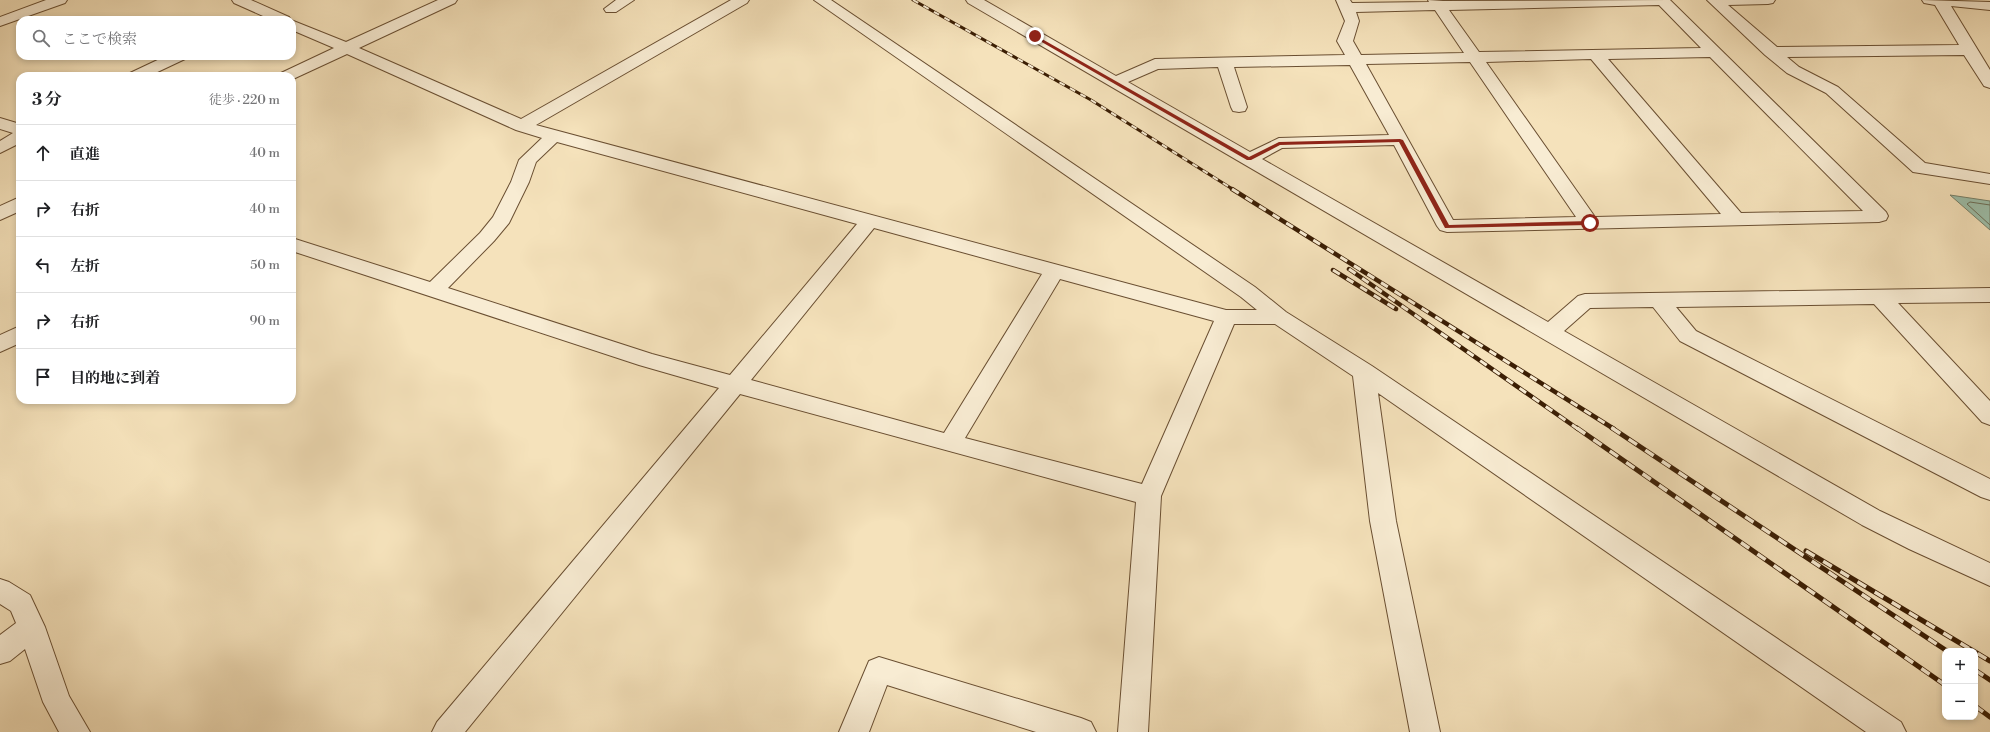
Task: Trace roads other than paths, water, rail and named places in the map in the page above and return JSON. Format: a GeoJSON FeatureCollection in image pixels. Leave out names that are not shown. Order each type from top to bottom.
{"type":"FeatureCollection","features":[{"type":"Feature","properties":{"kind":"street"},"geometry":{"type":"LineString","coordinates":[[16,16],[60,0]]}},
{"type":"Feature","properties":{"kind":"street"},"geometry":{"type":"LineString","coordinates":[[239,0],[269,16]]}},
{"type":"Feature","properties":{"kind":"street"},"geometry":{"type":"LineString","coordinates":[[295,72],[450,0]]}},
{"type":"Feature","properties":{"kind":"street"},"geometry":{"type":"LineString","coordinates":[[611,8],[627,0]]}},
{"type":"Feature","properties":{"kind":"street"},"geometry":{"type":"LineString","coordinates":[[522,126],[742,0]]}},
{"type":"Feature","properties":{"kind":"street"},"geometry":{"type":"LineString","coordinates":[[821,0],[1248,292],[1279,316],[1364,372],[1890,732]]}},
{"type":"Feature","properties":{"kind":"street"},"geometry":{"type":"LineString","coordinates":[[973,0],[1871,518],[1918,542],[1990,575]]}},
{"type":"Feature","properties":{"kind":"street"},"geometry":{"type":"LineString","coordinates":[[1715,0],[1768,0]]}},
{"type":"Feature","properties":{"kind":"street"},"geometry":{"type":"LineString","coordinates":[[1715,0],[1771,52],[1793,70],[1832,90],[1919,168],[1990,179]]}},
{"type":"Feature","properties":{"kind":"street"},"geometry":{"type":"LineString","coordinates":[[1662,1],[1879,216],[1447,226],[1345,41],[1352,21],[1345,4],[1437,3],[1662,1]]}},
{"type":"Feature","properties":{"kind":"street"},"geometry":{"type":"LineString","coordinates":[[1934,1],[1990,6]]}},
{"type":"Feature","properties":{"kind":"street"},"geometry":{"type":"LineString","coordinates":[[1934,1],[1990,82]]}},
{"type":"Feature","properties":{"kind":"street"},"geometry":{"type":"LineString","coordinates":[[1437,3],[1590,223]]}},
{"type":"Feature","properties":{"kind":"street"},"geometry":{"type":"LineString","coordinates":[[0,22],[16,16]]}},
{"type":"Feature","properties":{"kind":"street"},"geometry":{"type":"LineString","coordinates":[[296,26],[522,126],[554,136],[1226,316],[1279,316]]}},
{"type":"Feature","properties":{"kind":"street"},"geometry":{"type":"LineString","coordinates":[[1771,52],[1969,50]]}},
{"type":"Feature","properties":{"kind":"street"},"geometry":{"type":"LineString","coordinates":[[1115,82],[1155,64],[1714,52]]}},
{"type":"Feature","properties":{"kind":"street"},"geometry":{"type":"LineString","coordinates":[[1595,54],[1736,220]]}},
{"type":"Feature","properties":{"kind":"street"},"geometry":{"type":"LineString","coordinates":[[145,72],[170,60]]}},
{"type":"Feature","properties":{"kind":"street"},"geometry":{"type":"LineString","coordinates":[[1224,62],[1240,107]]}},
{"type":"Feature","properties":{"kind":"street"},"geometry":{"type":"LineString","coordinates":[[0,123],[16,129]]}},
{"type":"Feature","properties":{"kind":"street"},"geometry":{"type":"LineString","coordinates":[[434,290],[487,237],[502,219],[520,182],[528,160],[554,136]]}},
{"type":"Feature","properties":{"kind":"street"},"geometry":{"type":"LineString","coordinates":[[0,148],[16,138]]}},
{"type":"Feature","properties":{"kind":"street"},"geometry":{"type":"LineString","coordinates":[[1249,159],[1279,143],[1400,140]]}},
{"type":"Feature","properties":{"kind":"street"},"geometry":{"type":"LineString","coordinates":[[0,214],[16,206]]}},
{"type":"Feature","properties":{"kind":"street"},"geometry":{"type":"LineString","coordinates":[[447,732],[870,221]]}},
{"type":"Feature","properties":{"kind":"street"},"geometry":{"type":"LineString","coordinates":[[296,245],[647,360],[1149,496]]}},
{"type":"Feature","properties":{"kind":"street"},"geometry":{"type":"LineString","coordinates":[[950,443],[1055,270]]}},
{"type":"Feature","properties":{"kind":"street"},"geometry":{"type":"LineString","coordinates":[[1549,332],[1585,300],[1990,295]]}},
{"type":"Feature","properties":{"kind":"street"},"geometry":{"type":"LineString","coordinates":[[1880,297],[1990,416]]}},
{"type":"Feature","properties":{"kind":"street"},"geometry":{"type":"LineString","coordinates":[[1659,300],[1688,336],[1990,490]]}},
{"type":"Feature","properties":{"kind":"street"},"geometry":{"type":"LineString","coordinates":[[1133,732],[1149,496],[1226,316]]}},
{"type":"Feature","properties":{"kind":"street"},"geometry":{"type":"LineString","coordinates":[[0,345],[16,335]]}},
{"type":"Feature","properties":{"kind":"street"},"geometry":{"type":"LineString","coordinates":[[1364,372],[1383,521],[1425,732]]}},
{"type":"Feature","properties":{"kind":"street"},"geometry":{"type":"LineString","coordinates":[[0,590],[21,603],[57,702],[75,732]]}},
{"type":"Feature","properties":{"kind":"street"},"geometry":{"type":"LineString","coordinates":[[0,652],[31,627]]}},
{"type":"Feature","properties":{"kind":"street"},"geometry":{"type":"LineString","coordinates":[[854,732],[879,670],[1081,732]]}},
{"type":"Feature","properties":{"kind":"water"},"geometry":{"type":"Polygon","coordinates":[[[1950,195],[1990,201],[1990,230],[1950,195]]]}},
{"type":"Feature","properties":{"kind":"railway"},"geometry":{"type":"LineString","coordinates":[[913,0],[1091,100],[1234,190]]}},
{"type":"Feature","properties":{"kind":"railway"},"geometry":{"type":"LineString","coordinates":[[1232,189],[1614,429]]}},
{"type":"Feature","properties":{"kind":"railway"},"geometry":{"type":"LineString","coordinates":[[1349,269],[1578,429]]}},
{"type":"Feature","properties":{"kind":"railway"},"geometry":{"type":"LineString","coordinates":[[1333,270],[1396,309]]}},
{"type":"Feature","properties":{"kind":"railway"},"geometry":{"type":"LineString","coordinates":[[1577,428],[1944,684]]}},
{"type":"Feature","properties":{"kind":"railway"},"geometry":{"type":"LineString","coordinates":[[1612,428],[1942,648]]}},
{"type":"Feature","properties":{"kind":"railway"},"geometry":{"type":"LineString","coordinates":[[1806,551],[1990,661]]}},
{"type":"Feature","properties":{"kind":"railway"},"geometry":{"type":"LineString","coordinates":[[1978,672],[1990,680]]}},
{"type":"Feature","properties":{"kind":"railway"},"geometry":{"type":"LineString","coordinates":[[1978,708],[1990,717]]}}]}
